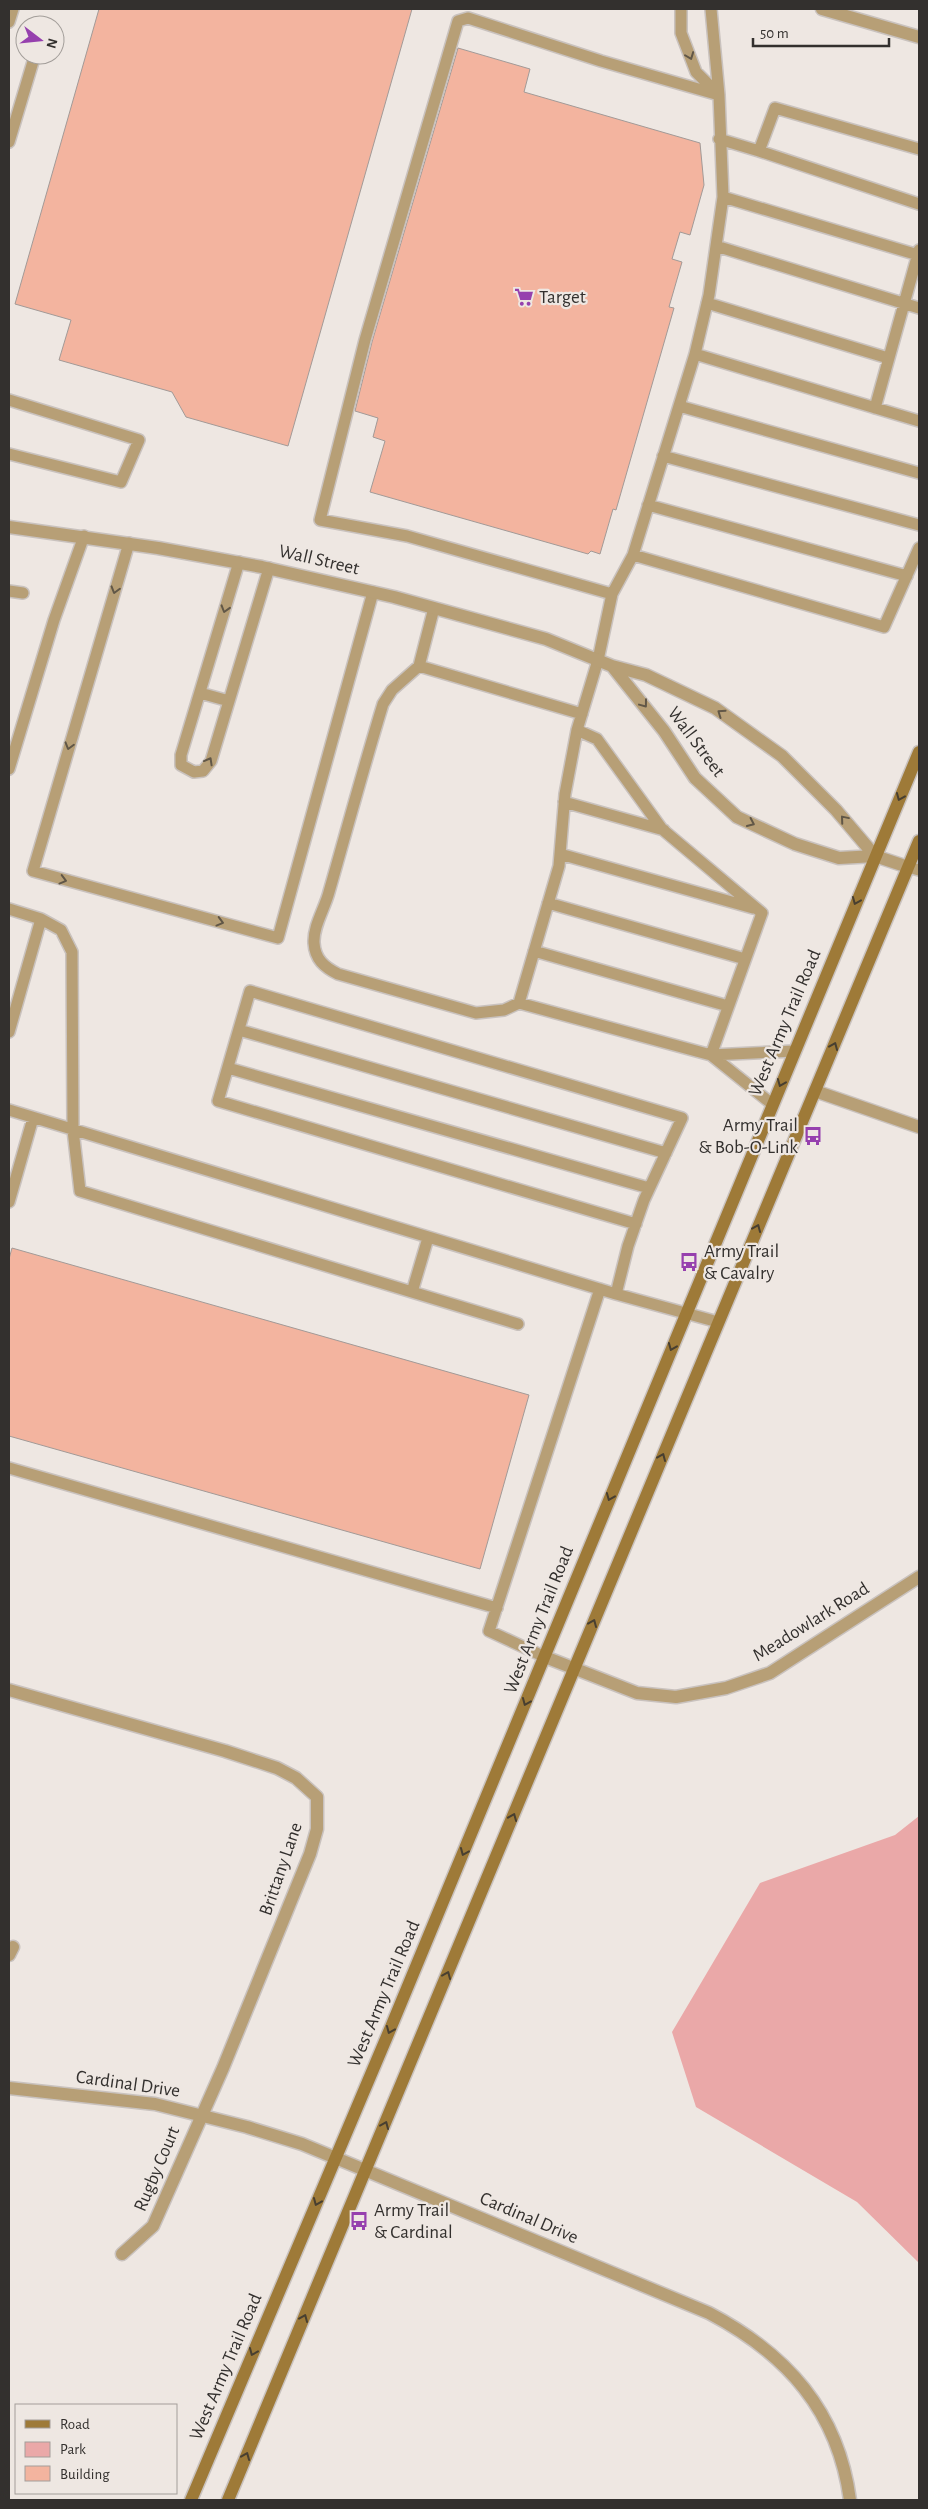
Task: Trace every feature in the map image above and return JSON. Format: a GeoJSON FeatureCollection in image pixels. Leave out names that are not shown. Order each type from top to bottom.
{"type":"FeatureCollection","features":[{"type":"Feature","properties":{"kind":"main road","name":"West Army Trail Road"},"geometry":{"type":"LineString","coordinates":[[191,2500],[336,2158],[919,752]]}},
{"type":"Feature","properties":{"kind":"main road"},"geometry":{"type":"LineString","coordinates":[[228,2500],[815,1091],[914,868],[919,841]]}},
{"type":"Feature","properties":{"kind":"street"},"geometry":{"type":"LineString","coordinates":[[822,9],[919,37]]}},
{"type":"Feature","properties":{"kind":"street","name":"Wall Street"},"geometry":{"type":"LineString","coordinates":[[9,527],[84,536],[239,562],[373,592],[546,639],[612,666],[646,675],[715,708],[775,751],[836,810],[875,856]]}},
{"type":"Feature","properties":{"kind":"street","name":"Wall Street"},"geometry":{"type":"LineString","coordinates":[[612,666],[664,731],[695,778],[737,817],[794,844],[839,858],[875,856],[914,868]]}},
{"type":"Feature","properties":{"kind":"street"},"geometry":{"type":"LineString","coordinates":[[815,1091],[919,1127]]}},
{"type":"Feature","properties":{"kind":"street","name":"Meadowlark Road"},"geometry":{"type":"LineString","coordinates":[[545,1656],[638,1693],[676,1697],[726,1688],[770,1673],[919,1576]]}},
{"type":"Feature","properties":{"kind":"street","name":"Brittany Lane"},"geometry":{"type":"LineString","coordinates":[[9,1690],[225,1751],[276,1768],[296,1778],[317,1797],[317,1829],[304,1869],[222,2068],[200,2115]]}},
{"type":"Feature","properties":{"kind":"street","name":"Cardinal Drive"},"geometry":{"type":"LineString","coordinates":[[9,2088],[155,2104],[256,2130],[366,2170],[709,2313],[758,2342],[788,2369],[823,2413],[840,2456],[850,2500]]}},
{"type":"Feature","properties":{"kind":"street","name":"Rugby Court"},"geometry":{"type":"LineString","coordinates":[[122,2254],[153,2226],[200,2115]]}},
{"type":"Feature","properties":{"kind":"lane"},"geometry":{"type":"LineString","coordinates":[[9,22],[12,9]]}},
{"type":"Feature","properties":{"kind":"lane"},"geometry":{"type":"LineString","coordinates":[[681,9],[681,33],[696,72],[719,95]]}},
{"type":"Feature","properties":{"kind":"lane"},"geometry":{"type":"LineString","coordinates":[[519,1003],[560,854],[564,802],[577,730],[598,660],[612,594],[632,555],[695,354],[707,303],[723,197],[719,140],[719,95],[711,9]]}},
{"type":"Feature","properties":{"kind":"lane"},"geometry":{"type":"LineString","coordinates":[[612,594],[407,536],[320,520],[365,340],[458,21],[468,18],[601,61],[719,95]]}},
{"type":"Feature","properties":{"kind":"lane"},"geometry":{"type":"LineString","coordinates":[[9,142],[31,65]]}},
{"type":"Feature","properties":{"kind":"lane"},"geometry":{"type":"LineString","coordinates":[[760,151],[775,108],[919,150]]}},
{"type":"Feature","properties":{"kind":"lane"},"geometry":{"type":"LineString","coordinates":[[719,140],[760,151],[919,204]]}},
{"type":"Feature","properties":{"kind":"lane"},"geometry":{"type":"LineString","coordinates":[[723,197],[918,252],[874,408]]}},
{"type":"Feature","properties":{"kind":"lane"},"geometry":{"type":"LineString","coordinates":[[716,246],[919,308]]}},
{"type":"Feature","properties":{"kind":"lane"},"geometry":{"type":"LineString","coordinates":[[707,303],[888,358]]}},
{"type":"Feature","properties":{"kind":"lane"},"geometry":{"type":"LineString","coordinates":[[695,354],[919,421]]}},
{"type":"Feature","properties":{"kind":"lane"},"geometry":{"type":"LineString","coordinates":[[9,400],[139,440],[121,482],[9,454]]}},
{"type":"Feature","properties":{"kind":"lane"},"geometry":{"type":"LineString","coordinates":[[679,406],[919,473]]}},
{"type":"Feature","properties":{"kind":"lane"},"geometry":{"type":"LineString","coordinates":[[663,456],[919,524]]}},
{"type":"Feature","properties":{"kind":"lane"},"geometry":{"type":"LineString","coordinates":[[648,505],[907,576]]}},
{"type":"Feature","properties":{"kind":"lane"},"geometry":{"type":"LineString","coordinates":[[9,768],[54,620],[84,536]]}},
{"type":"Feature","properties":{"kind":"lane"},"geometry":{"type":"LineString","coordinates":[[129,543],[33,871],[278,938],[373,592]]}},
{"type":"Feature","properties":{"kind":"lane"},"geometry":{"type":"LineString","coordinates":[[632,555],[884,627],[919,548]]}},
{"type":"Feature","properties":{"kind":"lane"},"geometry":{"type":"LineString","coordinates":[[239,562],[182,755],[181,765],[194,772],[203,771],[211,761],[269,568]]}},
{"type":"Feature","properties":{"kind":"lane"},"geometry":{"type":"LineString","coordinates":[[9,591],[23,593]]}},
{"type":"Feature","properties":{"kind":"lane"},"geometry":{"type":"LineString","coordinates":[[434,608],[419,666],[392,690],[383,704],[328,898],[315,932],[314,944],[318,959],[325,968],[338,974],[476,1012],[504,1010],[519,1003],[711,1055],[794,1051]]}},
{"type":"Feature","properties":{"kind":"lane"},"geometry":{"type":"LineString","coordinates":[[419,666],[582,714]]}},
{"type":"Feature","properties":{"kind":"lane"},"geometry":{"type":"LineString","coordinates":[[200,693],[229,701]]}},
{"type":"Feature","properties":{"kind":"lane"},"geometry":{"type":"LineString","coordinates":[[577,730],[597,739],[664,830],[762,913],[711,1055]]}},
{"type":"Feature","properties":{"kind":"lane"},"geometry":{"type":"LineString","coordinates":[[564,802],[664,830]]}},
{"type":"Feature","properties":{"kind":"lane"},"geometry":{"type":"LineString","coordinates":[[560,854],[758,909]]}},
{"type":"Feature","properties":{"kind":"lane"},"geometry":{"type":"LineString","coordinates":[[548,903],[746,959]]}},
{"type":"Feature","properties":{"kind":"lane"},"geometry":{"type":"LineString","coordinates":[[9,909],[41,919],[62,930],[72,952],[73,1130],[80,1191],[518,1324]]}},
{"type":"Feature","properties":{"kind":"lane"},"geometry":{"type":"LineString","coordinates":[[9,1032],[41,919]]}},
{"type":"Feature","properties":{"kind":"lane"},"geometry":{"type":"LineString","coordinates":[[534,951],[728,1006]]}},
{"type":"Feature","properties":{"kind":"lane"},"geometry":{"type":"LineString","coordinates":[[616,1294],[636,1224],[649,1188],[682,1118],[250,991],[218,1101],[636,1224]]}},
{"type":"Feature","properties":{"kind":"lane"},"geometry":{"type":"LineString","coordinates":[[239,1030],[666,1152]]}},
{"type":"Feature","properties":{"kind":"lane"},"geometry":{"type":"LineString","coordinates":[[711,1055],[772,1104]]}},
{"type":"Feature","properties":{"kind":"lane"},"geometry":{"type":"LineString","coordinates":[[228,1068],[649,1188]]}},
{"type":"Feature","properties":{"kind":"lane"},"geometry":{"type":"LineString","coordinates":[[9,1110],[600,1290],[718,1322]]}},
{"type":"Feature","properties":{"kind":"lane"},"geometry":{"type":"LineString","coordinates":[[9,1202],[33,1118]]}},
{"type":"Feature","properties":{"kind":"lane"},"geometry":{"type":"LineString","coordinates":[[412,1292],[428,1238]]}},
{"type":"Feature","properties":{"kind":"lane"},"geometry":{"type":"LineString","coordinates":[[545,1656],[490,1631],[600,1290]]}},
{"type":"Feature","properties":{"kind":"lane"},"geometry":{"type":"LineString","coordinates":[[9,1468],[497,1608]]}},
{"type":"Feature","properties":{"kind":"green space"},"geometry":{"type":"Polygon","coordinates":[[[919,1816],[919,2263],[857,2202],[696,2107],[672,2032],[760,1883],[895,1835],[919,1816]]]}},
{"type":"Feature","properties":{"kind":"building"},"geometry":{"type":"Polygon","coordinates":[[[99,9],[412,9],[288,446],[186,417],[172,392],[59,360],[71,320],[15,304],[99,9]]]}},
{"type":"Feature","properties":{"kind":"building","name":"Target"},"geometry":{"type":"Polygon","coordinates":[[[458,48],[530,69],[524,92],[700,143],[704,185],[690,235],[680,232],[672,259],[682,262],[669,307],[674,308],[616,510],[613,509],[600,554],[591,551],[588,554],[370,492],[385,441],[373,437],[378,418],[355,411],[372,342],[458,48]]]}},
{"type":"Feature","properties":{"kind":"building"},"geometry":{"type":"Polygon","coordinates":[[[12,1248],[529,1395],[480,1569],[9,1436],[9,1259],[12,1248]]]}},
{"type":"Feature","properties":{"kind":"place","name":"Target"},"geometry":{"type":"Point","coordinates":[524,297]}},
{"type":"Feature","properties":{"kind":"place","name":"Army Trail & Bob-O-Link"},"geometry":{"type":"Point","coordinates":[813,1136]}},
{"type":"Feature","properties":{"kind":"place","name":"Army Trail & Cavalry"},"geometry":{"type":"Point","coordinates":[689,1262]}},
{"type":"Feature","properties":{"kind":"place","name":"Army Trail & Cardinal"},"geometry":{"type":"Point","coordinates":[359,2221]}}]}
